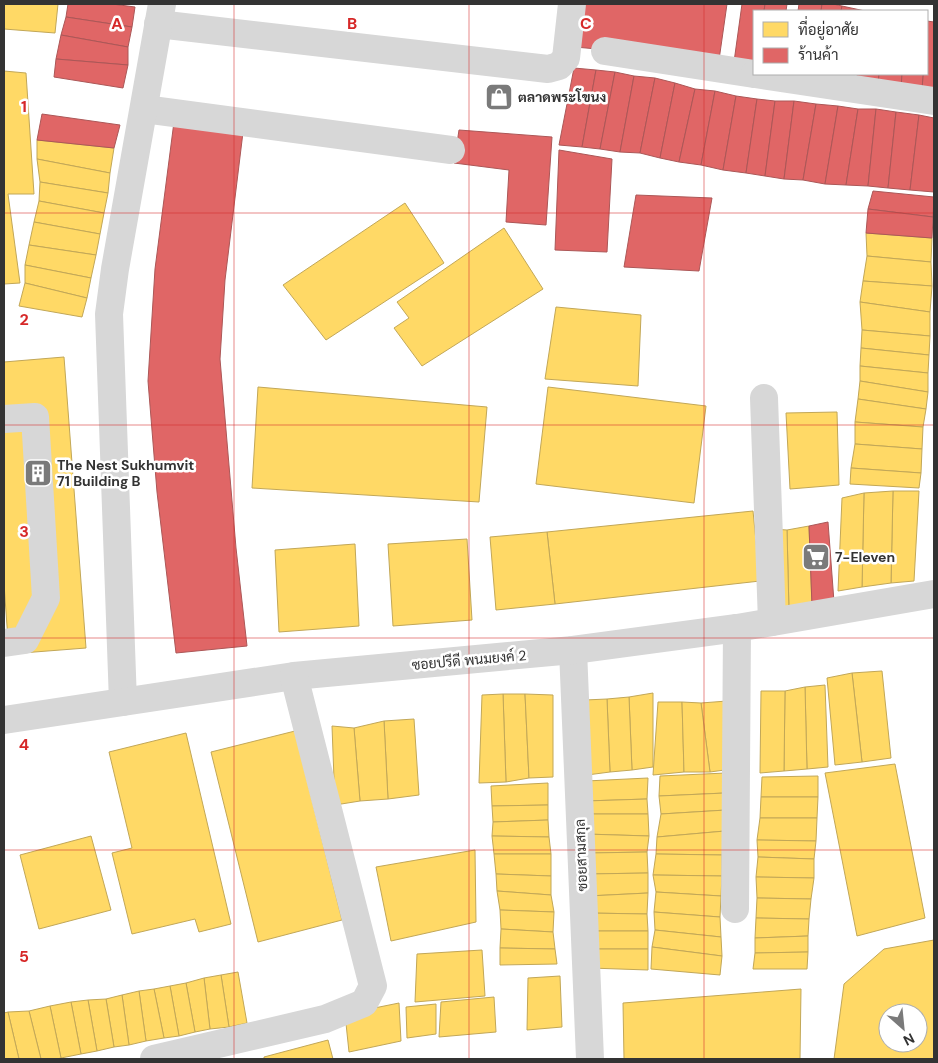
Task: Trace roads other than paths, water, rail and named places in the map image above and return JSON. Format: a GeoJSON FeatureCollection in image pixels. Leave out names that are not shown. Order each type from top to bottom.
{"type":"FeatureCollection","features":[{"type":"Feature","properties":{"kind":"street"},"geometry":{"type":"LineString","coordinates":[[124,702],[109,314],[115,269],[160,14],[548,69],[559,66],[566,58],[572,4]]}},
{"type":"Feature","properties":{"kind":"street"},"geometry":{"type":"LineString","coordinates":[[605,51],[753,74]]}},
{"type":"Feature","properties":{"kind":"street"},"geometry":{"type":"LineString","coordinates":[[762,75],[934,101]]}},
{"type":"Feature","properties":{"kind":"street"},"geometry":{"type":"LineString","coordinates":[[144,110],[452,150]]}},
{"type":"Feature","properties":{"kind":"street"},"geometry":{"type":"LineString","coordinates":[[764,398],[772,622]]}},
{"type":"Feature","properties":{"kind":"street"},"geometry":{"type":"LineString","coordinates":[[4,419],[35,417],[46,598],[25,640],[4,643]]}},
{"type":"Feature","properties":{"kind":"street","name":"ซอยปรีดี พนมยงค์ 2"},"geometry":{"type":"LineString","coordinates":[[4,720],[294,676],[573,650],[737,628],[934,591]]}},
{"type":"Feature","properties":{"kind":"street"},"geometry":{"type":"LineString","coordinates":[[735,908],[737,628]]}},
{"type":"Feature","properties":{"kind":"street","name":"ซอยสามสกุล"},"geometry":{"type":"LineString","coordinates":[[573,650],[590,1059]]}},
{"type":"Feature","properties":{"kind":"street"},"geometry":{"type":"LineString","coordinates":[[154,1059],[239,1050],[364,1003],[373,986],[294,676]]}},
{"type":"Feature","properties":{"kind":"place","name":"ตลาดพระโขนง"},"geometry":{"type":"Point","coordinates":[499,97]}},
{"type":"Feature","properties":{"kind":"place","name":"The Nest Sukhumvit 71 Building B"},"geometry":{"type":"Point","coordinates":[38,473]}},
{"type":"Feature","properties":{"kind":"place","name":"7-Eleven"},"geometry":{"type":"Point","coordinates":[816,557]}}]}
